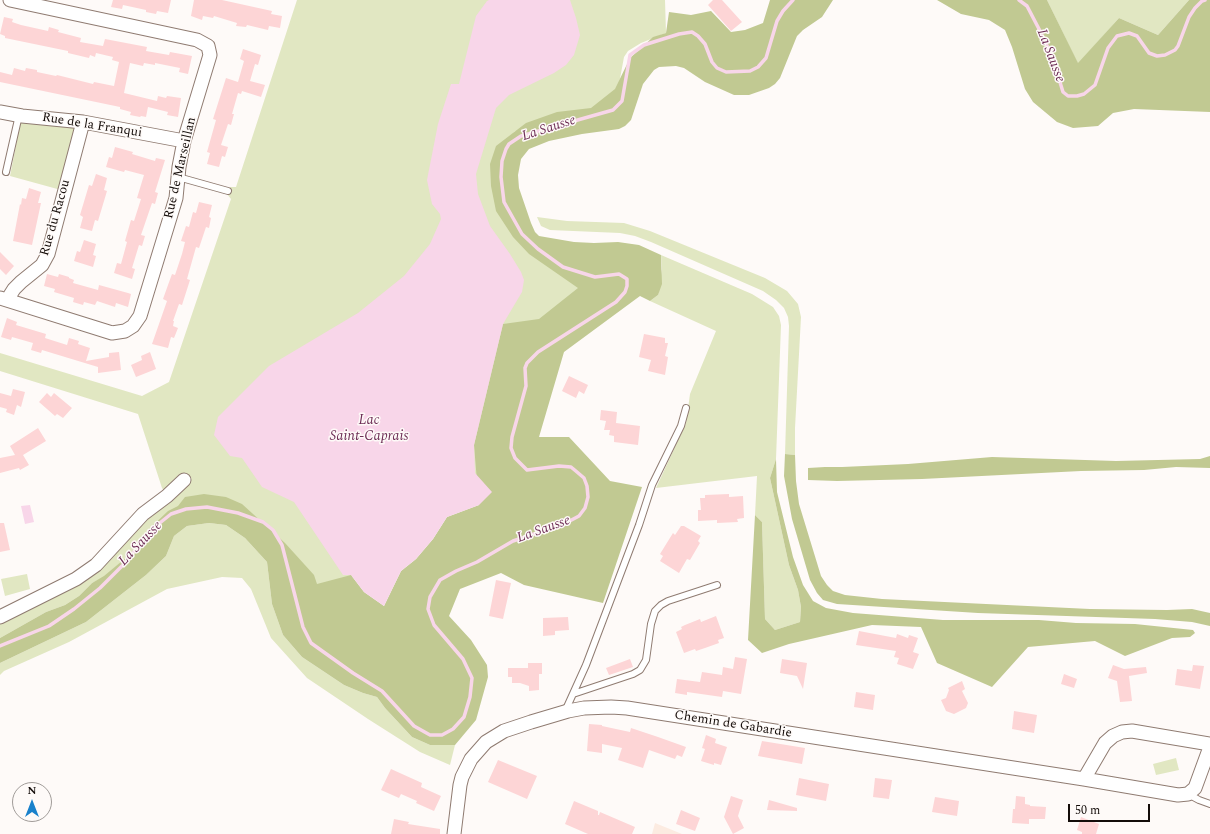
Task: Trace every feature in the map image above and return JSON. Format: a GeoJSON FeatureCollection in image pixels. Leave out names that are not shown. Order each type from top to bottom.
{"type":"FeatureCollection","features":[{"type":"Feature","properties":{"kind":"street","name":"Rue de Marseillan"},"geometry":{"type":"LineString","coordinates":[[4,299],[106,332],[119,332],[129,329],[140,316],[176,198],[180,157],[209,61],[210,50],[208,46],[197,40],[10,0]]}},
{"type":"Feature","properties":{"kind":"street","name":"Rue de la Franqui"},"geometry":{"type":"LineString","coordinates":[[0,112],[83,122],[184,141]]}},
{"type":"Feature","properties":{"kind":"street","name":"Rue du Racou"},"geometry":{"type":"LineString","coordinates":[[4,299],[21,282],[42,265],[48,254],[83,122]]}},
{"type":"Feature","properties":{"kind":"street"},"geometry":{"type":"LineString","coordinates":[[0,617],[76,579],[96,565],[143,514],[167,496],[184,480]]}},
{"type":"Feature","properties":{"kind":"street","name":"Chemin de Gabardie"},"geometry":{"type":"LineString","coordinates":[[454,834],[462,777],[466,767],[477,751],[486,742],[504,731],[568,711],[598,707],[627,708],[1178,795],[1188,794]]}},
{"type":"Feature","properties":{"kind":"street"},"geometry":{"type":"LineString","coordinates":[[1084,779],[1105,743],[1113,736],[1122,732],[1132,731],[1210,744]]}},
{"type":"Feature","properties":{"kind":"street"},"geometry":{"type":"LineString","coordinates":[[1188,794],[1195,788],[1210,747]]}},
{"type":"Feature","properties":{"kind":"lane"},"geometry":{"type":"LineString","coordinates":[[6,172],[19,115]]}},
{"type":"Feature","properties":{"kind":"lane"},"geometry":{"type":"LineString","coordinates":[[178,177],[228,191]]}},
{"type":"Feature","properties":{"kind":"lane"},"geometry":{"type":"LineString","coordinates":[[568,711],[568,707],[586,665],[639,525],[652,484],[681,426],[686,408]]}},
{"type":"Feature","properties":{"kind":"lane"},"geometry":{"type":"LineString","coordinates":[[573,694],[633,674],[640,670],[646,660],[651,624],[655,610],[668,601],[717,585]]}},
{"type":"Feature","properties":{"kind":"lane"},"geometry":{"type":"LineString","coordinates":[[1188,794],[1210,804]]}},
{"type":"Feature","properties":{"kind":"shaded area"},"geometry":{"type":"Polygon","coordinates":[[[655,823],[682,834],[652,834],[655,823]]]}},
{"type":"Feature","properties":{"kind":"green space"},"geometry":{"type":"Polygon","coordinates":[[[297,0],[665,0],[666,33],[641,43],[628,51],[624,57],[619,84],[608,105],[514,132],[501,207],[590,282],[509,460],[309,609],[219,503],[141,537],[134,551],[104,577],[92,583],[79,596],[65,605],[46,612],[0,638],[0,621],[86,577],[153,511],[171,501],[162,488],[138,414],[0,371],[0,353],[142,396],[169,382],[231,199],[227,194],[228,191],[230,187],[236,187],[297,0]]]}},
{"type":"Feature","properties":{"kind":"green space"},"geometry":{"type":"Polygon","coordinates":[[[770,0],[833,0],[822,17],[797,36],[780,78],[769,88],[749,95],[734,95],[705,82],[684,68],[676,66],[659,67],[654,70],[643,84],[631,120],[625,126],[619,129],[582,134],[549,141],[529,149],[521,159],[518,175],[519,188],[531,223],[535,232],[539,236],[574,242],[618,242],[639,245],[661,255],[662,284],[658,295],[650,301],[640,296],[564,352],[539,437],[569,437],[610,481],[642,487],[603,603],[524,585],[501,573],[460,589],[449,616],[471,640],[487,665],[488,677],[476,720],[455,745],[430,745],[412,737],[385,708],[377,697],[344,685],[302,657],[283,635],[272,604],[267,562],[245,538],[226,525],[209,523],[187,526],[174,536],[166,556],[146,575],[86,622],[0,663],[0,638],[46,612],[65,605],[79,596],[92,583],[104,576],[134,551],[141,537],[168,511],[178,506],[185,497],[204,494],[226,497],[242,504],[285,543],[314,575],[317,584],[351,575],[364,592],[384,606],[401,571],[416,559],[433,539],[447,517],[479,505],[474,445],[503,324],[539,319],[578,288],[529,254],[513,237],[496,211],[491,186],[490,164],[496,146],[526,123],[557,112],[591,108],[615,89],[630,58],[653,37],[666,33],[669,12],[691,15],[711,11],[731,32],[745,30],[763,23],[770,0]]]}},
{"type":"Feature","properties":{"kind":"green space"},"geometry":{"type":"Polygon","coordinates":[[[937,0],[1047,0],[1078,63],[1119,18],[1158,35],[1189,0],[1210,0],[1210,112],[1134,109],[1113,113],[1098,126],[1073,128],[1057,122],[1033,102],[1025,89],[1005,30],[989,20],[961,14],[937,0]]]}},
{"type":"Feature","properties":{"kind":"green space"},"geometry":{"type":"Polygon","coordinates":[[[1047,0],[1189,0],[1158,35],[1119,18],[1078,64],[1047,0]]]}},
{"type":"Feature","properties":{"kind":"green space"},"geometry":{"type":"Polygon","coordinates":[[[21,119],[75,126],[61,190],[10,176],[21,119]]]}},
{"type":"Feature","properties":{"kind":"green space"},"geometry":{"type":"Polygon","coordinates":[[[537,217],[567,221],[624,223],[650,231],[765,278],[787,291],[798,304],[801,317],[795,455],[785,454],[788,317],[784,308],[776,300],[763,291],[635,236],[620,233],[550,230],[541,226],[537,217]]]}},
{"type":"Feature","properties":{"kind":"green space"},"geometry":{"type":"Polygon","coordinates":[[[661,255],[752,294],[773,307],[779,316],[781,325],[776,459],[770,478],[789,565],[798,590],[801,607],[800,622],[775,630],[765,619],[762,522],[755,515],[757,476],[656,488],[686,423],[690,394],[716,331],[650,301],[658,295],[662,269],[661,255]]]}},
{"type":"Feature","properties":{"kind":"green space"},"geometry":{"type":"Polygon","coordinates":[[[785,454],[795,455],[799,504],[821,576],[833,591],[845,595],[882,599],[1090,609],[1192,609],[1210,613],[1210,626],[1192,622],[1155,619],[978,613],[837,604],[823,600],[817,593],[810,580],[792,519],[784,476],[785,454]]]}},
{"type":"Feature","properties":{"kind":"green space"},"geometry":{"type":"Polygon","coordinates":[[[1210,456],[1210,468],[1176,467],[1144,470],[1081,471],[922,479],[837,481],[808,480],[808,468],[908,464],[992,457],[1116,461],[1200,459],[1210,456]]]}},
{"type":"Feature","properties":{"kind":"green space"},"geometry":{"type":"Polygon","coordinates":[[[776,459],[777,492],[793,557],[803,585],[813,601],[826,608],[853,613],[943,620],[1039,620],[1076,623],[1135,624],[1193,630],[1195,633],[1190,637],[1172,638],[1125,656],[1095,641],[1028,647],[992,687],[937,663],[921,627],[872,625],[789,644],[762,653],[748,640],[755,515],[762,522],[765,619],[775,630],[800,622],[801,607],[798,590],[789,565],[770,478],[776,459]]]}},
{"type":"Feature","properties":{"kind":"green space"},"geometry":{"type":"Polygon","coordinates":[[[209,523],[226,525],[245,538],[267,562],[272,604],[283,635],[302,657],[344,685],[377,697],[385,708],[412,737],[430,745],[455,745],[450,765],[420,752],[307,678],[271,638],[251,589],[242,578],[222,577],[167,589],[69,642],[4,671],[0,675],[0,663],[86,622],[146,575],[166,556],[174,536],[187,526],[209,523]]]}},
{"type":"Feature","properties":{"kind":"green space"},"geometry":{"type":"Polygon","coordinates":[[[27,574],[30,589],[5,596],[1,579],[27,574]]]}},
{"type":"Feature","properties":{"kind":"green space"},"geometry":{"type":"Polygon","coordinates":[[[1176,758],[1179,770],[1156,775],[1153,764],[1176,758]]]}},
{"type":"Feature","properties":{"kind":"water","name":"Lac Saint-Caprais"},"geometry":{"type":"Polygon","coordinates":[[[489,0],[570,0],[580,35],[574,55],[566,65],[554,73],[509,95],[496,108],[476,174],[478,194],[490,226],[510,254],[524,280],[522,292],[503,324],[474,445],[475,473],[492,492],[479,505],[447,517],[433,539],[416,559],[401,571],[384,606],[364,592],[351,575],[343,575],[294,502],[262,487],[242,458],[230,456],[214,435],[218,417],[269,366],[358,313],[404,276],[430,244],[441,219],[440,214],[432,204],[427,180],[438,124],[451,84],[459,84],[476,16],[489,0]]]}},
{"type":"Feature","properties":{"kind":"water"},"geometry":{"type":"Polygon","coordinates":[[[30,505],[34,522],[25,524],[21,506],[30,505]]]}},
{"type":"Feature","properties":{"kind":"building"},"geometry":{"type":"Polygon","coordinates":[[[113,0],[171,0],[168,13],[157,11],[156,14],[146,12],[146,10],[123,5],[122,9],[111,7],[113,0]]]}},
{"type":"Feature","properties":{"kind":"building"},"geometry":{"type":"Polygon","coordinates":[[[194,0],[222,0],[272,11],[271,14],[282,16],[280,28],[269,26],[268,30],[247,25],[246,27],[236,26],[237,23],[214,16],[213,18],[203,16],[202,20],[191,16],[194,0]]]}},
{"type":"Feature","properties":{"kind":"building"},"geometry":{"type":"Polygon","coordinates":[[[713,0],[722,0],[742,22],[731,31],[708,5],[713,0]]]}},
{"type":"Feature","properties":{"kind":"building"},"geometry":{"type":"Polygon","coordinates":[[[4,17],[13,19],[12,22],[21,25],[48,31],[49,27],[59,30],[58,32],[81,38],[80,42],[103,46],[105,39],[147,47],[146,51],[169,55],[170,52],[192,56],[188,74],[179,72],[180,68],[155,63],[155,65],[144,63],[143,66],[130,63],[124,93],[157,101],[158,96],[166,98],[167,96],[181,98],[178,117],[167,115],[168,112],[148,107],[146,117],[140,117],[130,115],[131,112],[120,109],[120,107],[0,82],[0,72],[12,75],[14,68],[25,71],[26,68],[37,70],[37,72],[57,75],[93,84],[94,82],[114,86],[119,62],[112,60],[113,57],[96,53],[95,57],[90,55],[89,58],[68,53],[68,51],[5,38],[5,36],[0,34],[4,17]]]}},
{"type":"Feature","properties":{"kind":"building"},"geometry":{"type":"Polygon","coordinates":[[[243,49],[261,55],[258,65],[255,64],[250,81],[265,85],[261,97],[242,91],[241,94],[238,93],[232,114],[234,114],[231,125],[228,124],[221,145],[228,147],[225,157],[222,156],[219,167],[207,164],[210,153],[207,152],[216,120],[213,119],[226,78],[238,82],[244,61],[240,59],[243,49]]]}},
{"type":"Feature","properties":{"kind":"building"},"geometry":{"type":"Polygon","coordinates":[[[115,147],[133,152],[132,154],[155,161],[156,158],[165,160],[155,192],[158,193],[155,204],[152,203],[141,235],[145,236],[142,246],[139,245],[132,268],[135,269],[132,279],[114,273],[117,263],[121,264],[131,220],[134,221],[141,199],[137,198],[144,175],[106,167],[109,157],[112,158],[115,147]]]}},
{"type":"Feature","properties":{"kind":"building"},"geometry":{"type":"Polygon","coordinates":[[[96,174],[107,178],[104,190],[107,191],[98,221],[95,220],[92,231],[80,228],[83,217],[80,215],[89,185],[92,186],[96,174]]]}},
{"type":"Feature","properties":{"kind":"building"},"geometry":{"type":"Polygon","coordinates":[[[29,188],[41,192],[38,203],[41,203],[32,245],[13,241],[20,204],[21,205],[22,198],[26,199],[29,188]]]}},
{"type":"Feature","properties":{"kind":"building"},"geometry":{"type":"Polygon","coordinates":[[[199,202],[212,205],[209,217],[211,218],[209,228],[206,227],[199,248],[196,247],[187,279],[190,280],[182,305],[179,304],[173,321],[173,326],[178,328],[174,338],[171,337],[168,348],[152,344],[167,301],[163,299],[172,274],[175,275],[182,254],[185,242],[181,241],[186,226],[189,227],[193,212],[196,213],[199,202]]]}},
{"type":"Feature","properties":{"kind":"building"},"geometry":{"type":"Polygon","coordinates":[[[84,240],[96,244],[93,255],[96,256],[93,267],[74,261],[77,251],[80,252],[84,240]]]}},
{"type":"Feature","properties":{"kind":"building"},"geometry":{"type":"Polygon","coordinates":[[[0,252],[14,266],[6,275],[0,269],[0,252]]]}},
{"type":"Feature","properties":{"kind":"building"},"geometry":{"type":"Polygon","coordinates":[[[47,274],[58,277],[59,274],[69,277],[74,280],[73,283],[98,290],[99,285],[131,294],[128,307],[116,303],[115,307],[97,301],[95,305],[84,302],[83,305],[73,302],[74,298],[54,292],[55,289],[44,286],[47,274]]]}},
{"type":"Feature","properties":{"kind":"building"},"geometry":{"type":"Polygon","coordinates":[[[7,318],[17,322],[16,325],[46,334],[45,338],[67,345],[69,338],[79,341],[78,344],[90,348],[86,361],[109,357],[109,353],[119,352],[121,370],[98,373],[98,367],[42,350],[41,353],[31,350],[33,343],[12,337],[11,340],[1,337],[7,318]]]}},
{"type":"Feature","properties":{"kind":"building"},"geometry":{"type":"Polygon","coordinates":[[[644,334],[665,338],[665,343],[668,343],[665,356],[668,357],[665,375],[648,371],[651,360],[639,357],[644,334]]]}},
{"type":"Feature","properties":{"kind":"building"},"geometry":{"type":"Polygon","coordinates":[[[150,352],[156,369],[136,377],[131,365],[142,360],[141,356],[150,352]]]}},
{"type":"Feature","properties":{"kind":"building"},"geometry":{"type":"Polygon","coordinates":[[[569,376],[588,385],[584,394],[579,391],[576,398],[562,391],[569,376]]]}},
{"type":"Feature","properties":{"kind":"building"},"geometry":{"type":"Polygon","coordinates":[[[13,389],[25,392],[21,407],[17,405],[14,415],[6,412],[7,409],[0,407],[0,393],[11,396],[13,389]]]}},
{"type":"Feature","properties":{"kind":"building"},"geometry":{"type":"Polygon","coordinates":[[[47,393],[51,397],[54,393],[72,408],[63,418],[57,414],[55,416],[39,402],[47,393]]]}},
{"type":"Feature","properties":{"kind":"building"},"geometry":{"type":"Polygon","coordinates":[[[601,410],[617,412],[616,423],[640,426],[638,445],[614,442],[614,436],[609,435],[610,430],[604,430],[606,421],[600,420],[601,410]]]}},
{"type":"Feature","properties":{"kind":"building"},"geometry":{"type":"Polygon","coordinates":[[[38,428],[46,441],[23,455],[29,465],[20,470],[19,468],[0,473],[0,458],[15,455],[10,446],[38,428]]]}},
{"type":"Feature","properties":{"kind":"building"},"geometry":{"type":"Polygon","coordinates":[[[729,494],[729,497],[743,496],[744,518],[737,519],[738,522],[717,523],[717,520],[698,521],[698,510],[701,510],[700,498],[705,498],[705,495],[729,494]]]}},
{"type":"Feature","properties":{"kind":"building"},"geometry":{"type":"Polygon","coordinates":[[[0,523],[4,523],[10,550],[0,552],[0,523]]]}},
{"type":"Feature","properties":{"kind":"building"},"geometry":{"type":"Polygon","coordinates":[[[681,526],[684,526],[701,536],[698,541],[700,543],[690,560],[687,559],[679,573],[660,561],[663,556],[660,554],[673,533],[675,535],[681,526]]]}},
{"type":"Feature","properties":{"kind":"building"},"geometry":{"type":"Polygon","coordinates":[[[496,580],[511,583],[503,619],[489,616],[496,580]]]}},
{"type":"Feature","properties":{"kind":"building"},"geometry":{"type":"Polygon","coordinates":[[[716,616],[724,638],[718,640],[719,643],[696,651],[695,649],[684,653],[676,632],[682,629],[681,627],[700,619],[701,622],[716,616]]]}},
{"type":"Feature","properties":{"kind":"building"},"geometry":{"type":"Polygon","coordinates":[[[568,617],[569,630],[555,631],[555,635],[543,636],[543,618],[568,617]]]}},
{"type":"Feature","properties":{"kind":"building"},"geometry":{"type":"Polygon","coordinates":[[[859,631],[896,638],[897,634],[908,638],[909,635],[918,638],[913,652],[919,654],[913,669],[897,664],[899,658],[894,657],[896,651],[856,645],[859,631]]]}},
{"type":"Feature","properties":{"kind":"building"},"geometry":{"type":"Polygon","coordinates":[[[735,657],[747,659],[741,694],[723,691],[722,697],[687,692],[687,695],[675,693],[677,679],[700,682],[702,672],[722,675],[723,667],[733,669],[735,657]]]}},
{"type":"Feature","properties":{"kind":"building"},"geometry":{"type":"Polygon","coordinates":[[[630,659],[633,667],[609,675],[606,668],[630,659]]]}},
{"type":"Feature","properties":{"kind":"building"},"geometry":{"type":"Polygon","coordinates":[[[782,659],[807,663],[803,689],[797,676],[780,673],[782,659]]]}},
{"type":"Feature","properties":{"kind":"building"},"geometry":{"type":"Polygon","coordinates":[[[528,663],[542,663],[542,674],[539,674],[539,690],[529,691],[529,686],[520,683],[512,683],[512,677],[508,677],[508,668],[528,668],[528,663]]]}},
{"type":"Feature","properties":{"kind":"building"},"geometry":{"type":"Polygon","coordinates":[[[1113,665],[1124,669],[1146,667],[1147,673],[1129,676],[1132,701],[1120,702],[1117,681],[1108,678],[1113,665]]]}},
{"type":"Feature","properties":{"kind":"building"},"geometry":{"type":"Polygon","coordinates":[[[1193,665],[1204,666],[1200,689],[1175,685],[1177,669],[1192,671],[1193,665]]]}},
{"type":"Feature","properties":{"kind":"building"},"geometry":{"type":"Polygon","coordinates":[[[1064,674],[1077,679],[1074,688],[1061,684],[1064,674]]]}},
{"type":"Feature","properties":{"kind":"building"},"geometry":{"type":"Polygon","coordinates":[[[962,681],[965,689],[962,691],[968,703],[966,708],[954,714],[946,711],[941,700],[946,698],[949,690],[948,688],[962,681]]]}},
{"type":"Feature","properties":{"kind":"building"},"geometry":{"type":"Polygon","coordinates":[[[856,692],[875,695],[873,710],[854,707],[856,692]]]}},
{"type":"Feature","properties":{"kind":"building"},"geometry":{"type":"Polygon","coordinates":[[[1014,711],[1037,715],[1034,733],[1012,729],[1014,711]]]}},
{"type":"Feature","properties":{"kind":"building"},"geometry":{"type":"Polygon","coordinates":[[[589,724],[602,725],[630,732],[631,728],[686,747],[682,757],[677,755],[675,759],[649,750],[643,768],[618,760],[622,748],[602,744],[602,753],[587,751],[589,724]]]}},
{"type":"Feature","properties":{"kind":"building"},"geometry":{"type":"Polygon","coordinates":[[[706,735],[716,739],[715,743],[727,747],[721,765],[714,763],[714,765],[701,761],[705,749],[702,748],[706,735]]]}},
{"type":"Feature","properties":{"kind":"building"},"geometry":{"type":"Polygon","coordinates":[[[762,741],[805,748],[802,764],[758,756],[762,741]]]}},
{"type":"Feature","properties":{"kind":"building"},"geometry":{"type":"Polygon","coordinates":[[[498,760],[537,776],[527,799],[488,782],[498,760]]]}},
{"type":"Feature","properties":{"kind":"building"},"geometry":{"type":"Polygon","coordinates":[[[391,769],[422,783],[421,787],[441,796],[434,811],[401,794],[399,798],[381,790],[391,769]]]}},
{"type":"Feature","properties":{"kind":"building"},"geometry":{"type":"Polygon","coordinates":[[[799,778],[829,784],[826,801],[796,795],[799,778]]]}},
{"type":"Feature","properties":{"kind":"building"},"geometry":{"type":"Polygon","coordinates":[[[875,778],[892,780],[889,799],[873,797],[875,778]]]}},
{"type":"Feature","properties":{"kind":"building"},"geometry":{"type":"Polygon","coordinates":[[[731,796],[743,800],[738,816],[744,828],[733,834],[724,817],[731,796]]]}},
{"type":"Feature","properties":{"kind":"building"},"geometry":{"type":"Polygon","coordinates":[[[1016,796],[1025,797],[1025,804],[1030,806],[1046,807],[1045,819],[1029,819],[1029,824],[1012,823],[1016,796]]]}},
{"type":"Feature","properties":{"kind":"building"},"geometry":{"type":"Polygon","coordinates":[[[935,797],[959,801],[957,816],[932,812],[935,797]]]}},
{"type":"Feature","properties":{"kind":"building"},"geometry":{"type":"Polygon","coordinates":[[[769,800],[797,808],[797,811],[767,810],[769,800]]]}},
{"type":"Feature","properties":{"kind":"building"},"geometry":{"type":"Polygon","coordinates":[[[574,801],[598,811],[598,815],[600,812],[635,827],[632,834],[588,834],[565,824],[574,801]]]}},
{"type":"Feature","properties":{"kind":"building"},"geometry":{"type":"Polygon","coordinates":[[[681,810],[700,818],[695,831],[676,824],[681,810]]]}},
{"type":"Feature","properties":{"kind":"building"},"geometry":{"type":"Polygon","coordinates":[[[1081,817],[1099,824],[1096,834],[1082,834],[1082,832],[1077,830],[1081,817]]]}},
{"type":"Feature","properties":{"kind":"building"},"geometry":{"type":"Polygon","coordinates":[[[394,819],[409,822],[408,824],[440,829],[440,834],[391,834],[394,819]]]}},
{"type":"Feature","properties":{"kind":"waterway","name":"La Sausse"},"geometry":{"type":"LineString","coordinates":[[0,646],[49,626],[74,609],[100,588],[126,562],[151,530],[171,514],[186,509],[207,507],[238,513],[263,522],[273,530],[282,545],[303,627],[311,643],[353,673],[382,691],[414,726],[430,735],[442,735],[453,729],[464,717],[470,697],[472,678],[463,659],[434,625],[428,609],[430,597],[440,580],[477,562],[513,541],[564,524],[579,516],[585,508],[588,497],[587,486],[584,478],[571,467],[559,466],[527,470],[515,458],[511,448],[512,437],[526,386],[525,368],[527,363],[538,352],[616,302],[625,292],[627,286],[627,279],[619,274],[595,277],[563,267],[538,249],[522,234],[504,202],[501,177],[502,161],[506,149],[509,144],[521,136],[613,110],[622,101],[630,55],[644,45],[679,34],[692,32],[705,44],[712,62],[717,68],[726,72],[750,71],[758,67],[766,58],[777,21],[783,11],[793,0]]}},
{"type":"Feature","properties":{"kind":"waterway","name":"La Sausse"},"geometry":{"type":"LineString","coordinates":[[1019,0],[1027,6],[1039,29],[1052,56],[1063,92],[1068,96],[1084,94],[1095,85],[1108,48],[1117,36],[1129,33],[1137,36],[1149,53],[1157,56],[1165,55],[1175,50],[1189,17],[1195,8],[1205,0]]}}]}
